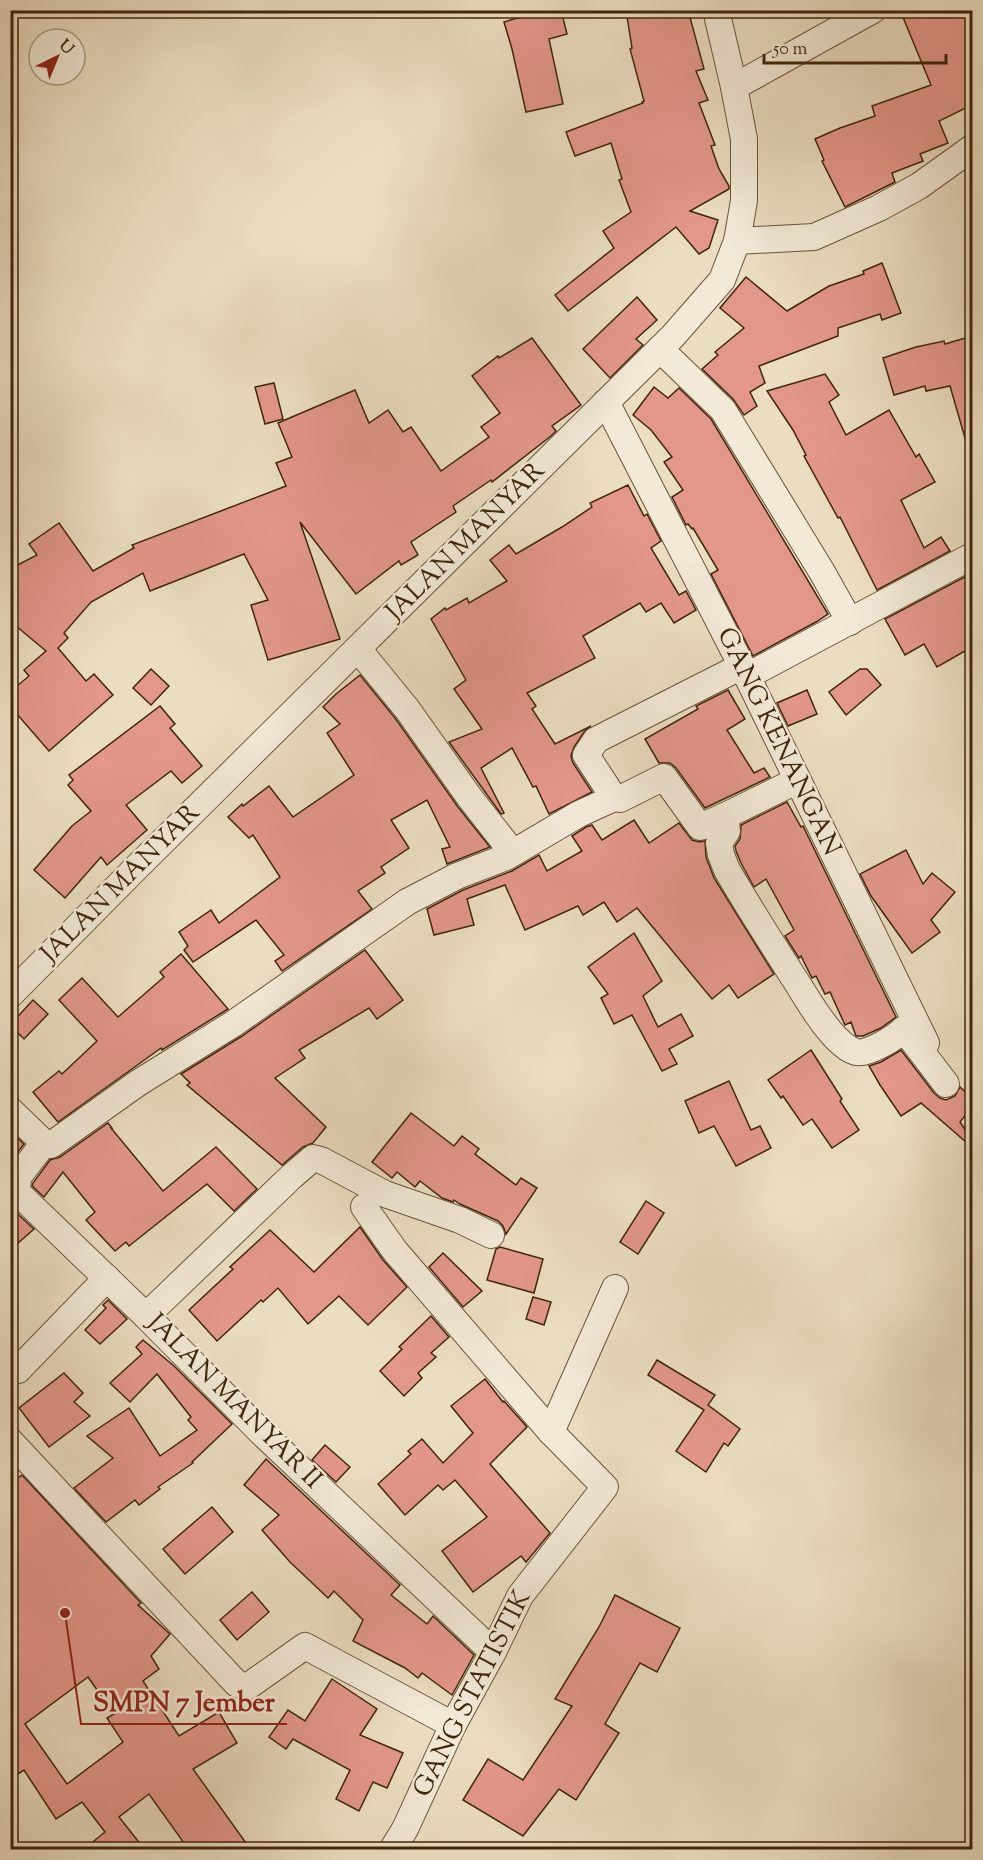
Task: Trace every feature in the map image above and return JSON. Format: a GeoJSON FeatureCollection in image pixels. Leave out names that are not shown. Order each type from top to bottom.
{"type":"FeatureCollection","features":[{"type":"Feature","properties":{"kind":"street","name":"JALAN MANYAR"},"geometry":{"type":"LineString","coordinates":[[10,995],[660,349],[722,280],[737,241],[744,201],[744,139],[716,10]]}},
{"type":"Feature","properties":{"kind":"street"},"geometry":{"type":"LineString","coordinates":[[734,87],[873,10]]}},
{"type":"Feature","properties":{"kind":"street"},"geometry":{"type":"LineString","coordinates":[[737,241],[814,237],[879,208],[919,186],[972,148]]}},
{"type":"Feature","properties":{"kind":"street"},"geometry":{"type":"LineString","coordinates":[[660,349],[723,410],[850,622]]}},
{"type":"Feature","properties":{"kind":"street","name":"GANG KENANGAN"},"geometry":{"type":"LineString","coordinates":[[606,402],[745,671],[946,1084],[904,1029],[898,1036],[861,1052],[846,1047],[835,1037],[810,1003],[727,870],[721,855],[720,843],[727,831],[725,816]]}},
{"type":"Feature","properties":{"kind":"street"},"geometry":{"type":"LineString","coordinates":[[614,798],[586,755],[596,741],[850,622],[972,556]]}},
{"type":"Feature","properties":{"kind":"street"},"geometry":{"type":"LineString","coordinates":[[358,649],[407,709],[470,798],[513,853]]}},
{"type":"Feature","properties":{"kind":"street"},"geometry":{"type":"LineString","coordinates":[[10,1110],[44,1143],[51,1145],[138,1083],[274,996],[407,902],[458,876],[513,853],[579,814],[614,798],[620,799],[664,777],[700,827],[798,780]]}},
{"type":"Feature","properties":{"kind":"street","name":"JALAN MANYAR II"},"geometry":{"type":"LineString","coordinates":[[44,1143],[18,1177],[17,1192],[146,1316],[261,1432],[493,1652]]}},
{"type":"Feature","properties":{"kind":"street"},"geometry":{"type":"LineString","coordinates":[[146,1316],[313,1158],[385,1194],[460,1220],[491,1235]]}},
{"type":"Feature","properties":{"kind":"street"},"geometry":{"type":"LineString","coordinates":[[364,1207],[395,1251],[551,1432],[615,1288]]}},
{"type":"Feature","properties":{"kind":"street"},"geometry":{"type":"LineString","coordinates":[[18,1370],[107,1278]]}},
{"type":"Feature","properties":{"kind":"street","name":"GANG STATISTIK"},"geometry":{"type":"LineString","coordinates":[[392,1850],[405,1829],[453,1725],[493,1652],[520,1596],[605,1487],[551,1432]]}},
{"type":"Feature","properties":{"kind":"street"},"geometry":{"type":"LineString","coordinates":[[10,1441],[237,1684],[247,1687],[305,1646],[453,1725]]}},
{"type":"Feature","properties":{"kind":"building"},"geometry":{"type":"Polygon","coordinates":[[[545,10],[561,10],[567,34],[549,39],[563,104],[526,112],[504,22],[545,10]]]}},
{"type":"Feature","properties":{"kind":"building"},"geometry":{"type":"Polygon","coordinates":[[[626,10],[688,10],[704,69],[696,71],[708,100],[699,103],[715,145],[711,146],[719,169],[729,189],[690,211],[718,220],[709,248],[699,254],[676,227],[568,311],[555,295],[614,248],[603,231],[631,212],[619,180],[622,179],[611,143],[575,156],[566,132],[644,101],[630,49],[632,48],[626,10]]]}},
{"type":"Feature","properties":{"kind":"building"},"geometry":{"type":"Polygon","coordinates":[[[913,10],[972,10],[972,95],[966,98],[970,106],[939,121],[948,143],[920,154],[923,161],[892,173],[895,182],[845,207],[822,161],[824,160],[815,139],[875,116],[872,106],[931,85],[902,15],[913,10]]]}},
{"type":"Feature","properties":{"kind":"building"},"geometry":{"type":"Polygon","coordinates":[[[882,263],[901,313],[882,320],[880,314],[838,328],[838,336],[759,366],[765,383],[750,392],[757,406],[744,415],[733,399],[702,369],[718,355],[715,352],[744,328],[720,308],[746,277],[787,311],[829,286],[864,274],[863,271],[882,263]]]}},
{"type":"Feature","properties":{"kind":"building"},"geometry":{"type":"Polygon","coordinates":[[[637,297],[657,320],[636,339],[643,345],[610,378],[583,349],[637,297]]]}},
{"type":"Feature","properties":{"kind":"building"},"geometry":{"type":"Polygon","coordinates":[[[972,336],[972,445],[967,445],[950,386],[926,391],[925,386],[894,395],[883,358],[916,347],[944,341],[945,344],[972,336]]]}},
{"type":"Feature","properties":{"kind":"building"},"geometry":{"type":"Polygon","coordinates":[[[532,338],[581,405],[552,426],[556,431],[551,436],[492,482],[491,480],[453,506],[456,512],[411,542],[418,555],[401,565],[399,561],[356,594],[300,522],[340,639],[268,660],[251,605],[268,600],[244,554],[150,591],[143,573],[91,602],[64,633],[68,638],[58,648],[86,681],[94,674],[113,695],[49,751],[10,706],[10,692],[29,676],[24,670],[46,651],[10,621],[10,569],[37,555],[29,544],[59,523],[93,571],[134,548],[132,545],[286,486],[276,463],[292,457],[278,423],[355,390],[369,423],[388,410],[403,432],[411,427],[441,471],[489,437],[481,427],[500,413],[472,376],[498,356],[499,358],[532,338]]]}},
{"type":"Feature","properties":{"kind":"building"},"geometry":{"type":"Polygon","coordinates":[[[825,374],[839,395],[829,402],[846,435],[889,410],[916,457],[919,454],[935,482],[901,500],[924,548],[941,537],[950,551],[877,590],[840,517],[838,518],[804,456],[806,455],[793,430],[767,391],[825,374]]]}},
{"type":"Feature","properties":{"kind":"building"},"geometry":{"type":"Polygon","coordinates":[[[274,383],[283,419],[265,424],[255,387],[274,383]]]}},
{"type":"Feature","properties":{"kind":"building"},"geometry":{"type":"Polygon","coordinates":[[[654,387],[668,398],[679,388],[711,419],[828,614],[753,656],[711,574],[718,570],[693,528],[686,525],[672,497],[683,490],[664,462],[672,457],[651,430],[633,415],[654,387]]]}},
{"type":"Feature","properties":{"kind":"building"},"geometry":{"type":"Polygon","coordinates":[[[628,485],[644,516],[647,514],[661,541],[651,548],[679,595],[686,591],[696,610],[674,623],[661,603],[646,612],[640,603],[583,636],[595,658],[527,693],[536,706],[532,709],[555,744],[591,726],[574,747],[571,756],[592,792],[549,814],[536,786],[533,787],[512,748],[481,768],[504,813],[501,814],[449,742],[482,729],[454,689],[466,680],[431,619],[445,608],[446,610],[467,598],[469,603],[507,581],[490,560],[509,545],[516,554],[592,507],[590,503],[628,485]]]}},
{"type":"Feature","properties":{"kind":"building"},"geometry":{"type":"Polygon","coordinates":[[[972,573],[972,647],[937,667],[924,644],[905,655],[885,619],[972,573]]]}},
{"type":"Feature","properties":{"kind":"building"},"geometry":{"type":"Polygon","coordinates":[[[151,669],[169,686],[151,705],[133,688],[151,669]]]}},
{"type":"Feature","properties":{"kind":"building"},"geometry":{"type":"Polygon","coordinates":[[[860,669],[867,669],[881,685],[846,715],[829,692],[860,669]]]}},
{"type":"Feature","properties":{"kind":"building"},"geometry":{"type":"Polygon","coordinates":[[[360,675],[395,718],[458,807],[490,847],[447,864],[442,849],[450,847],[427,800],[391,820],[409,848],[381,867],[385,873],[358,891],[372,909],[282,971],[275,961],[284,955],[256,920],[193,962],[184,950],[188,946],[179,932],[211,910],[219,923],[280,877],[253,835],[249,838],[228,817],[242,804],[243,806],[269,786],[293,817],[354,775],[327,733],[340,724],[323,707],[360,675]]]}},
{"type":"Feature","properties":{"kind":"building"},"geometry":{"type":"Polygon","coordinates":[[[728,690],[745,719],[727,730],[754,773],[764,768],[770,777],[705,808],[676,768],[670,763],[659,763],[645,739],[698,709],[696,706],[728,690]]]}},
{"type":"Feature","properties":{"kind":"building"},"geometry":{"type":"Polygon","coordinates":[[[807,690],[817,714],[788,726],[777,703],[807,690]]]}},
{"type":"Feature","properties":{"kind":"building"},"geometry":{"type":"Polygon","coordinates":[[[160,706],[175,724],[170,728],[202,766],[182,783],[171,771],[126,805],[147,830],[107,865],[101,857],[65,898],[34,870],[72,826],[91,811],[68,785],[73,780],[69,775],[160,706]]]}},
{"type":"Feature","properties":{"kind":"building"},"geometry":{"type":"Polygon","coordinates":[[[787,802],[801,827],[803,826],[896,1017],[881,1028],[863,1036],[856,1036],[851,1022],[845,1025],[830,992],[825,994],[816,976],[812,978],[801,956],[799,958],[785,936],[794,930],[766,879],[754,887],[736,851],[735,846],[740,839],[741,825],[787,802]]]}},
{"type":"Feature","properties":{"kind":"building"},"geometry":{"type":"Polygon","coordinates":[[[634,820],[649,843],[679,823],[692,840],[705,841],[706,857],[714,878],[774,974],[738,998],[729,985],[712,999],[637,908],[617,922],[604,902],[583,915],[578,906],[525,930],[505,885],[467,899],[474,925],[434,935],[427,909],[463,890],[512,871],[539,855],[547,871],[582,851],[572,836],[586,827],[592,825],[602,840],[634,820]]]}},
{"type":"Feature","properties":{"kind":"building"},"geometry":{"type":"Polygon","coordinates":[[[906,850],[923,884],[932,873],[955,892],[931,920],[940,932],[912,953],[871,896],[860,874],[906,850]]]}},
{"type":"Feature","properties":{"kind":"building"},"geometry":{"type":"Polygon","coordinates":[[[634,933],[662,981],[643,996],[658,1027],[681,1014],[693,1036],[669,1049],[677,1064],[662,1071],[632,1015],[614,1024],[601,998],[608,994],[588,967],[634,933]]]}},
{"type":"Feature","properties":{"kind":"building"},"geometry":{"type":"Polygon","coordinates":[[[365,950],[403,1000],[377,1019],[369,1008],[299,1050],[305,1058],[275,1078],[326,1127],[313,1143],[303,1147],[282,1165],[187,1085],[190,1083],[181,1074],[242,1036],[365,950]]]}},
{"type":"Feature","properties":{"kind":"building"},"geometry":{"type":"Polygon","coordinates":[[[181,954],[228,1009],[162,1050],[161,1048],[58,1122],[33,1092],[59,1071],[62,1074],[97,1041],[59,1000],[82,978],[118,1017],[164,977],[160,972],[181,954]]]}},
{"type":"Feature","properties":{"kind":"building"},"geometry":{"type":"Polygon","coordinates":[[[33,1000],[48,1014],[24,1039],[10,1025],[33,1000]]]}},
{"type":"Feature","properties":{"kind":"building"},"geometry":{"type":"Polygon","coordinates":[[[811,1050],[859,1130],[832,1148],[812,1119],[803,1125],[783,1096],[781,1098],[768,1080],[811,1050]]]}},
{"type":"Feature","properties":{"kind":"building"},"geometry":{"type":"Polygon","coordinates":[[[901,1050],[940,1098],[946,1100],[955,1096],[960,1087],[972,1098],[972,1107],[960,1122],[971,1139],[967,1143],[921,1103],[901,1116],[869,1066],[901,1050]]]}},
{"type":"Feature","properties":{"kind":"building"},"geometry":{"type":"Polygon","coordinates":[[[729,1081],[751,1130],[760,1126],[771,1148],[736,1166],[714,1126],[699,1133],[685,1101],[729,1081]]]}},
{"type":"Feature","properties":{"kind":"building"},"geometry":{"type":"Polygon","coordinates":[[[411,1113],[454,1146],[462,1136],[479,1149],[475,1154],[516,1185],[521,1178],[537,1188],[506,1234],[498,1221],[454,1200],[453,1202],[442,1198],[420,1181],[415,1187],[397,1172],[392,1178],[372,1162],[411,1113]]]}},
{"type":"Feature","properties":{"kind":"building"},"geometry":{"type":"Polygon","coordinates":[[[108,1123],[163,1191],[216,1147],[257,1189],[234,1211],[207,1184],[129,1246],[126,1242],[115,1251],[86,1220],[95,1212],[63,1172],[44,1197],[32,1186],[50,1160],[60,1157],[108,1123]]]}},
{"type":"Feature","properties":{"kind":"building"},"geometry":{"type":"Polygon","coordinates":[[[10,1131],[24,1144],[10,1162],[10,1131]]]}},
{"type":"Feature","properties":{"kind":"building"},"geometry":{"type":"Polygon","coordinates":[[[646,1201],[664,1213],[638,1254],[620,1242],[646,1201]]]}},
{"type":"Feature","properties":{"kind":"building"},"geometry":{"type":"Polygon","coordinates":[[[10,1207],[34,1229],[10,1250],[10,1207]]]}},
{"type":"Feature","properties":{"kind":"building"},"geometry":{"type":"Polygon","coordinates":[[[360,1227],[383,1260],[407,1287],[368,1325],[339,1296],[308,1324],[278,1288],[263,1302],[261,1300],[217,1341],[189,1310],[270,1230],[314,1272],[360,1227]]]}},
{"type":"Feature","properties":{"kind":"building"},"geometry":{"type":"Polygon","coordinates":[[[500,1247],[543,1259],[534,1293],[487,1280],[496,1249],[500,1247]]]}},
{"type":"Feature","properties":{"kind":"building"},"geometry":{"type":"Polygon","coordinates":[[[443,1253],[482,1291],[463,1307],[429,1267],[443,1253]]]}},
{"type":"Feature","properties":{"kind":"building"},"geometry":{"type":"Polygon","coordinates":[[[533,1297],[551,1302],[544,1325],[526,1319],[533,1297]]]}},
{"type":"Feature","properties":{"kind":"building"},"geometry":{"type":"Polygon","coordinates":[[[108,1300],[127,1319],[100,1344],[85,1330],[106,1308],[103,1305],[108,1300]]]}},
{"type":"Feature","properties":{"kind":"building"},"geometry":{"type":"Polygon","coordinates":[[[431,1316],[449,1337],[431,1353],[436,1357],[418,1373],[422,1378],[404,1396],[380,1371],[402,1349],[399,1347],[431,1316]]]}},
{"type":"Feature","properties":{"kind":"building"},"geometry":{"type":"Polygon","coordinates":[[[143,1340],[174,1366],[232,1424],[193,1463],[158,1487],[160,1489],[139,1505],[135,1500],[106,1522],[74,1488],[113,1458],[87,1436],[129,1408],[160,1456],[197,1430],[188,1420],[191,1417],[157,1374],[130,1402],[110,1383],[142,1354],[136,1347],[143,1340]]]}},
{"type":"Feature","properties":{"kind":"building"},"geometry":{"type":"Polygon","coordinates":[[[657,1360],[715,1395],[708,1405],[740,1429],[728,1446],[724,1443],[706,1472],[676,1451],[704,1410],[648,1375],[657,1360]]]}},
{"type":"Feature","properties":{"kind":"building"},"geometry":{"type":"Polygon","coordinates":[[[64,1373],[83,1393],[74,1402],[90,1416],[49,1447],[19,1408],[64,1373]]]}},
{"type":"Feature","properties":{"kind":"building"},"geometry":{"type":"Polygon","coordinates":[[[485,1379],[527,1427],[490,1464],[550,1533],[526,1562],[521,1556],[473,1592],[442,1551],[487,1517],[455,1480],[443,1490],[438,1485],[405,1515],[378,1484],[411,1454],[408,1451],[422,1439],[443,1463],[473,1433],[451,1406],[485,1379]]]}},
{"type":"Feature","properties":{"kind":"building"},"geometry":{"type":"Polygon","coordinates":[[[325,1445],[350,1467],[336,1482],[312,1460],[325,1445]]]}},
{"type":"Feature","properties":{"kind":"building"},"geometry":{"type":"Polygon","coordinates":[[[266,1459],[400,1585],[391,1595],[427,1624],[433,1616],[474,1655],[452,1695],[422,1673],[418,1678],[405,1668],[353,1641],[363,1620],[334,1591],[328,1598],[290,1562],[262,1530],[279,1515],[244,1485],[266,1459]]]}},
{"type":"Feature","properties":{"kind":"building"},"geometry":{"type":"Polygon","coordinates":[[[22,1475],[141,1603],[138,1605],[170,1634],[151,1656],[159,1669],[143,1681],[179,1736],[219,1712],[237,1743],[193,1769],[251,1850],[189,1850],[149,1794],[119,1817],[145,1850],[83,1850],[105,1832],[82,1802],[56,1819],[24,1770],[10,1779],[10,1484],[22,1475]],[[88,1677],[25,1724],[67,1784],[123,1742],[107,1718],[114,1714],[88,1677]]]}},
{"type":"Feature","properties":{"kind":"building"},"geometry":{"type":"Polygon","coordinates":[[[212,1507],[233,1532],[185,1574],[163,1549],[212,1507]]]}},
{"type":"Feature","properties":{"kind":"building"},"geometry":{"type":"Polygon","coordinates":[[[252,1592],[269,1612],[237,1640],[220,1620],[252,1592]]]}},
{"type":"Feature","properties":{"kind":"building"},"geometry":{"type":"Polygon","coordinates":[[[615,1595],[680,1628],[657,1672],[640,1663],[605,1724],[619,1733],[576,1800],[559,1789],[523,1836],[463,1800],[488,1759],[523,1780],[572,1706],[555,1699],[599,1627],[615,1595]]]}},
{"type":"Feature","properties":{"kind":"building"},"geometry":{"type":"Polygon","coordinates":[[[332,1679],[377,1709],[360,1735],[403,1753],[387,1788],[373,1782],[359,1811],[336,1799],[350,1770],[293,1739],[286,1749],[269,1737],[288,1710],[305,1721],[332,1679]]]}},
{"type":"Feature","properties":{"kind":"place","name":"SMPN 7 Jember"},"geometry":{"type":"Point","coordinates":[65,1613]}}]}
